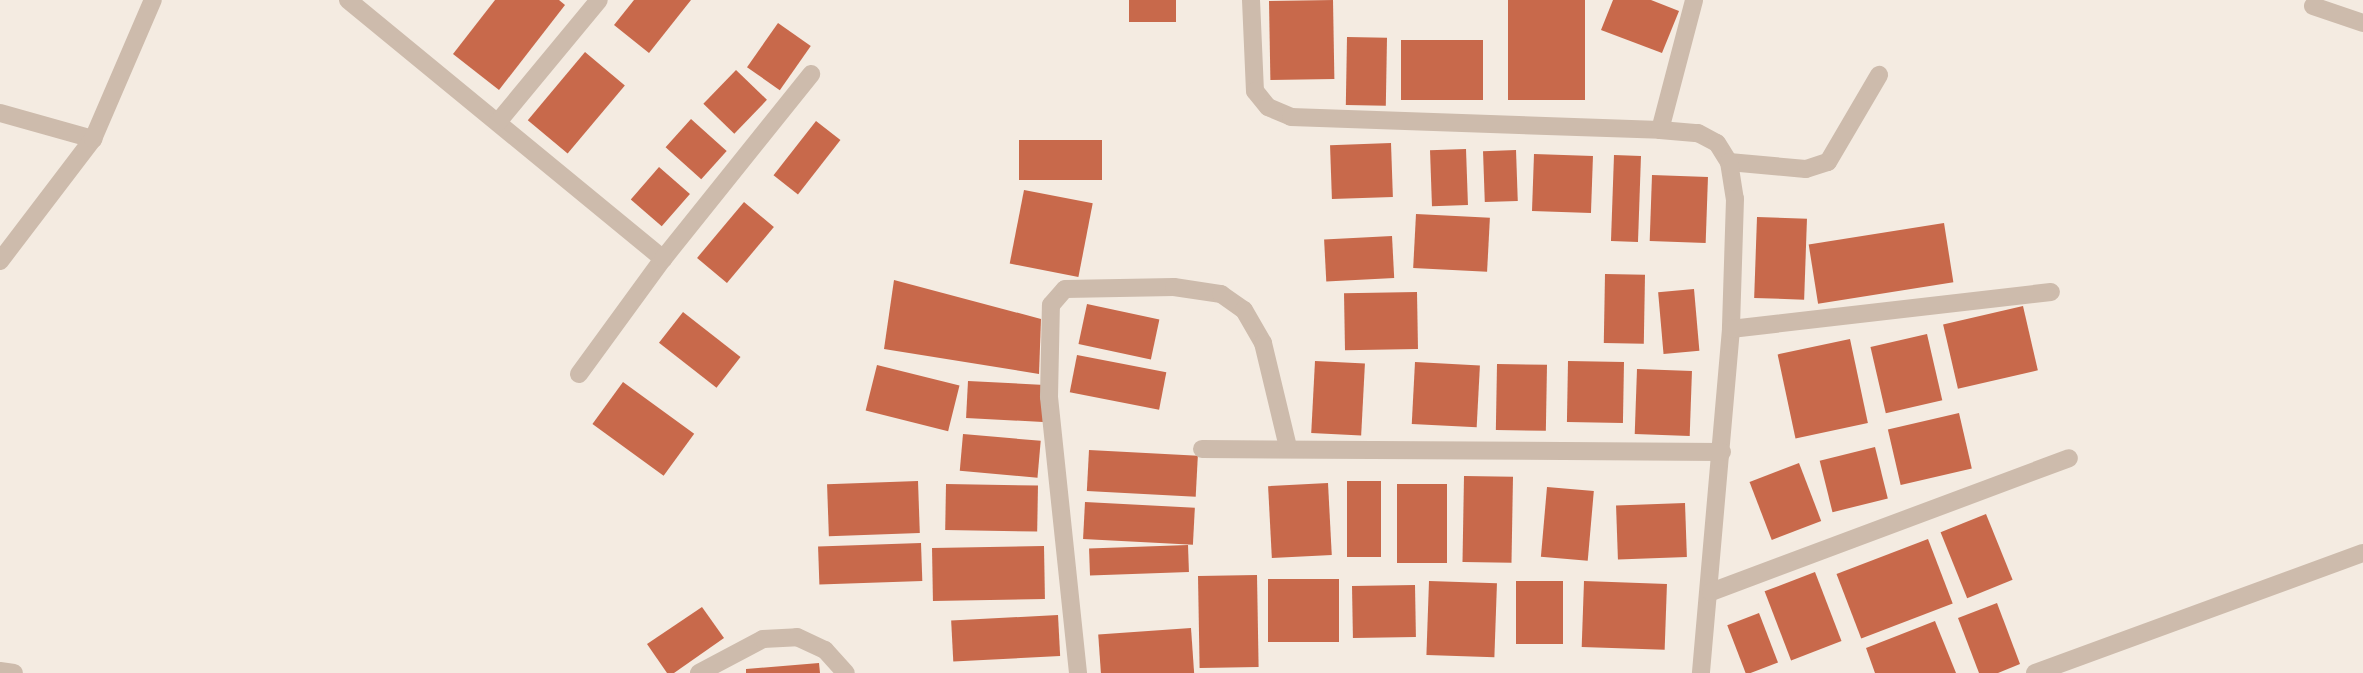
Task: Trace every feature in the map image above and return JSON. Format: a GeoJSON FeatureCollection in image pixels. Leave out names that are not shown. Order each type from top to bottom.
{"type":"FeatureCollection","features":[{"type":"Feature","properties":{"kind":"street"},"geometry":{"type":"LineString","coordinates":[[0,261],[93,139],[153,0]]}},
{"type":"Feature","properties":{"kind":"street"},"geometry":{"type":"LineString","coordinates":[[348,0],[663,258]]}},
{"type":"Feature","properties":{"kind":"street"},"geometry":{"type":"LineString","coordinates":[[498,122],[599,0]]}},
{"type":"Feature","properties":{"kind":"street"},"geometry":{"type":"LineString","coordinates":[[1251,0],[1255,92],[1268,107],[1291,117],[1660,130],[1698,133],[1717,143],[1728,162],[1735,199],[1731,329],[1711,592],[1701,673]]}},
{"type":"Feature","properties":{"kind":"street"},"geometry":{"type":"LineString","coordinates":[[1660,130],[1694,0]]}},
{"type":"Feature","properties":{"kind":"street"},"geometry":{"type":"LineString","coordinates":[[2313,6],[2363,23]]}},
{"type":"Feature","properties":{"kind":"street"},"geometry":{"type":"LineString","coordinates":[[579,374],[663,258],[811,74]]}},
{"type":"Feature","properties":{"kind":"street"},"geometry":{"type":"LineString","coordinates":[[1728,162],[1806,169],[1828,162],[1880,75]]}},
{"type":"Feature","properties":{"kind":"street"},"geometry":{"type":"LineString","coordinates":[[0,113],[93,139]]}},
{"type":"Feature","properties":{"kind":"street"},"geometry":{"type":"LineString","coordinates":[[1078,673],[1049,397],[1047,338],[1051,305],[1065,289],[1091,286],[1174,287],[1221,294],[1244,310],[1263,343],[1288,447]]}},
{"type":"Feature","properties":{"kind":"street"},"geometry":{"type":"LineString","coordinates":[[1731,329],[2051,292]]}},
{"type":"Feature","properties":{"kind":"street"},"geometry":{"type":"LineString","coordinates":[[1202,449],[1288,447],[1722,452]]}},
{"type":"Feature","properties":{"kind":"street"},"geometry":{"type":"LineString","coordinates":[[1711,592],[2069,458]]}},
{"type":"Feature","properties":{"kind":"street"},"geometry":{"type":"LineString","coordinates":[[2035,673],[2363,553]]}},
{"type":"Feature","properties":{"kind":"street"},"geometry":{"type":"LineString","coordinates":[[698,673],[763,639],[797,637],[825,650],[846,673]]}},
{"type":"Feature","properties":{"kind":"street"},"geometry":{"type":"LineString","coordinates":[[0,671],[14,673]]}},
{"type":"Feature","properties":{"kind":"building"},"geometry":{"type":"Polygon","coordinates":[[[495,0],[559,0],[565,5],[499,90],[453,54],[495,0]]]}},
{"type":"Feature","properties":{"kind":"building"},"geometry":{"type":"Polygon","coordinates":[[[634,0],[691,0],[649,53],[614,25],[634,0]]]}},
{"type":"Feature","properties":{"kind":"building"},"geometry":{"type":"Polygon","coordinates":[[[1129,0],[1176,0],[1176,22],[1129,22],[1129,0]]]}},
{"type":"Feature","properties":{"kind":"building"},"geometry":{"type":"Polygon","coordinates":[[[1333,0],[1334,79],[1270,80],[1269,1],[1333,0]]]}},
{"type":"Feature","properties":{"kind":"building"},"geometry":{"type":"Polygon","coordinates":[[[1508,0],[1585,0],[1585,100],[1508,100],[1508,0]]]}},
{"type":"Feature","properties":{"kind":"building"},"geometry":{"type":"Polygon","coordinates":[[[1613,0],[1651,0],[1679,11],[1662,53],[1601,30],[1613,0]]]}},
{"type":"Feature","properties":{"kind":"building"},"geometry":{"type":"Polygon","coordinates":[[[778,23],[811,46],[780,90],[747,67],[778,23]]]}},
{"type":"Feature","properties":{"kind":"building"},"geometry":{"type":"Polygon","coordinates":[[[1347,37],[1387,38],[1386,106],[1346,105],[1347,37]]]}},
{"type":"Feature","properties":{"kind":"building"},"geometry":{"type":"Polygon","coordinates":[[[1401,40],[1483,40],[1483,100],[1401,100],[1401,40]]]}},
{"type":"Feature","properties":{"kind":"building"},"geometry":{"type":"Polygon","coordinates":[[[585,52],[625,85],[568,154],[528,120],[585,52]]]}},
{"type":"Feature","properties":{"kind":"building"},"geometry":{"type":"Polygon","coordinates":[[[736,70],[767,100],[734,134],[703,104],[736,70]]]}},
{"type":"Feature","properties":{"kind":"building"},"geometry":{"type":"Polygon","coordinates":[[[691,119],[727,151],[701,179],[666,147],[691,119]]]}},
{"type":"Feature","properties":{"kind":"building"},"geometry":{"type":"Polygon","coordinates":[[[816,121],[840,140],[798,194],[774,175],[816,121]]]}},
{"type":"Feature","properties":{"kind":"building"},"geometry":{"type":"Polygon","coordinates":[[[1019,140],[1102,140],[1102,180],[1019,180],[1019,140]]]}},
{"type":"Feature","properties":{"kind":"building"},"geometry":{"type":"Polygon","coordinates":[[[1391,143],[1393,197],[1332,199],[1330,145],[1391,143]]]}},
{"type":"Feature","properties":{"kind":"building"},"geometry":{"type":"Polygon","coordinates":[[[1466,149],[1468,205],[1432,206],[1430,150],[1466,149]]]}},
{"type":"Feature","properties":{"kind":"building"},"geometry":{"type":"Polygon","coordinates":[[[1516,150],[1518,201],[1485,202],[1483,151],[1516,150]]]}},
{"type":"Feature","properties":{"kind":"building"},"geometry":{"type":"Polygon","coordinates":[[[1534,154],[1593,156],[1591,213],[1532,211],[1534,154]]]}},
{"type":"Feature","properties":{"kind":"building"},"geometry":{"type":"Polygon","coordinates":[[[1614,155],[1641,156],[1638,242],[1611,241],[1614,155]]]}},
{"type":"Feature","properties":{"kind":"building"},"geometry":{"type":"Polygon","coordinates":[[[659,167],[690,194],[662,226],[631,199],[659,167]]]}},
{"type":"Feature","properties":{"kind":"building"},"geometry":{"type":"Polygon","coordinates":[[[1652,175],[1708,177],[1706,243],[1650,241],[1652,175]]]}},
{"type":"Feature","properties":{"kind":"building"},"geometry":{"type":"Polygon","coordinates":[[[1024,190],[1093,203],[1078,277],[1010,264],[1024,190]]]}},
{"type":"Feature","properties":{"kind":"building"},"geometry":{"type":"Polygon","coordinates":[[[744,202],[774,227],[727,283],[697,258],[744,202]]]}},
{"type":"Feature","properties":{"kind":"building"},"geometry":{"type":"Polygon","coordinates":[[[1416,214],[1490,218],[1487,272],[1413,268],[1416,214]]]}},
{"type":"Feature","properties":{"kind":"building"},"geometry":{"type":"Polygon","coordinates":[[[1757,217],[1807,219],[1804,300],[1754,298],[1757,217]]]}},
{"type":"Feature","properties":{"kind":"building"},"geometry":{"type":"Polygon","coordinates":[[[1944,223],[1953,282],[1818,304],[1809,244],[1944,223]]]}},
{"type":"Feature","properties":{"kind":"building"},"geometry":{"type":"Polygon","coordinates":[[[1392,236],[1394,278],[1326,282],[1324,240],[1392,236]]]}},
{"type":"Feature","properties":{"kind":"building"},"geometry":{"type":"Polygon","coordinates":[[[1605,274],[1645,275],[1644,344],[1604,343],[1605,274]]]}},
{"type":"Feature","properties":{"kind":"building"},"geometry":{"type":"Polygon","coordinates":[[[894,280],[1041,319],[1039,374],[884,349],[894,280]]]}},
{"type":"Feature","properties":{"kind":"building"},"geometry":{"type":"Polygon","coordinates":[[[1694,289],[1699,351],[1664,354],[1658,292],[1694,289]]]}},
{"type":"Feature","properties":{"kind":"building"},"geometry":{"type":"Polygon","coordinates":[[[1417,292],[1418,349],[1345,350],[1344,293],[1417,292]]]}},
{"type":"Feature","properties":{"kind":"building"},"geometry":{"type":"Polygon","coordinates":[[[1087,304],[1159,319],[1151,359],[1078,344],[1087,304]]]}},
{"type":"Feature","properties":{"kind":"building"},"geometry":{"type":"Polygon","coordinates":[[[2023,306],[2038,370],[1958,389],[1943,324],[2023,306]]]}},
{"type":"Feature","properties":{"kind":"building"},"geometry":{"type":"Polygon","coordinates":[[[683,312],[741,357],[717,388],[659,343],[683,312]]]}},
{"type":"Feature","properties":{"kind":"building"},"geometry":{"type":"Polygon","coordinates":[[[1927,334],[1942,400],[1886,413],[1870,347],[1927,334]]]}},
{"type":"Feature","properties":{"kind":"building"},"geometry":{"type":"Polygon","coordinates":[[[1850,339],[1868,423],[1795,439],[1778,354],[1850,339]]]}},
{"type":"Feature","properties":{"kind":"building"},"geometry":{"type":"Polygon","coordinates":[[[1077,355],[1166,372],[1159,410],[1070,392],[1077,355]]]}},
{"type":"Feature","properties":{"kind":"building"},"geometry":{"type":"Polygon","coordinates":[[[1315,361],[1365,364],[1361,436],[1311,433],[1315,361]]]}},
{"type":"Feature","properties":{"kind":"building"},"geometry":{"type":"Polygon","coordinates":[[[1568,361],[1624,362],[1623,423],[1567,422],[1568,361]]]}},
{"type":"Feature","properties":{"kind":"building"},"geometry":{"type":"Polygon","coordinates":[[[1415,362],[1480,365],[1477,427],[1412,424],[1415,362]]]}},
{"type":"Feature","properties":{"kind":"building"},"geometry":{"type":"Polygon","coordinates":[[[1497,364],[1547,365],[1546,431],[1496,430],[1497,364]]]}},
{"type":"Feature","properties":{"kind":"building"},"geometry":{"type":"Polygon","coordinates":[[[877,365],[959,386],[948,431],[866,411],[877,365]]]}},
{"type":"Feature","properties":{"kind":"building"},"geometry":{"type":"Polygon","coordinates":[[[1637,369],[1692,371],[1690,436],[1635,434],[1637,369]]]}},
{"type":"Feature","properties":{"kind":"building"},"geometry":{"type":"Polygon","coordinates":[[[968,381],[1045,385],[1043,422],[966,418],[968,381]]]}},
{"type":"Feature","properties":{"kind":"building"},"geometry":{"type":"Polygon","coordinates":[[[623,382],[694,434],[664,476],[592,424],[623,382]]]}},
{"type":"Feature","properties":{"kind":"building"},"geometry":{"type":"Polygon","coordinates":[[[1959,413],[1972,469],[1901,485],[1888,429],[1959,413]]]}},
{"type":"Feature","properties":{"kind":"building"},"geometry":{"type":"Polygon","coordinates":[[[963,434],[1041,441],[1037,478],[960,471],[963,434]]]}},
{"type":"Feature","properties":{"kind":"building"},"geometry":{"type":"Polygon","coordinates":[[[1875,447],[1888,498],[1833,512],[1820,461],[1875,447]]]}},
{"type":"Feature","properties":{"kind":"building"},"geometry":{"type":"Polygon","coordinates":[[[1089,450],[1198,456],[1196,497],[1087,491],[1089,450]]]}},
{"type":"Feature","properties":{"kind":"building"},"geometry":{"type":"Polygon","coordinates":[[[1799,463],[1821,521],[1772,540],[1750,482],[1799,463]]]}},
{"type":"Feature","properties":{"kind":"building"},"geometry":{"type":"Polygon","coordinates":[[[1464,476],[1513,477],[1511,563],[1462,562],[1464,476]]]}},
{"type":"Feature","properties":{"kind":"building"},"geometry":{"type":"Polygon","coordinates":[[[918,481],[920,533],[829,536],[827,484],[918,481]]]}},
{"type":"Feature","properties":{"kind":"building"},"geometry":{"type":"Polygon","coordinates":[[[1347,481],[1381,481],[1381,557],[1347,557],[1347,481]]]}},
{"type":"Feature","properties":{"kind":"building"},"geometry":{"type":"Polygon","coordinates":[[[1328,483],[1332,555],[1272,558],[1268,486],[1328,483]]]}},
{"type":"Feature","properties":{"kind":"building"},"geometry":{"type":"Polygon","coordinates":[[[946,484],[1038,486],[1037,532],[945,530],[946,484]]]}},
{"type":"Feature","properties":{"kind":"building"},"geometry":{"type":"Polygon","coordinates":[[[1397,484],[1447,484],[1447,563],[1397,563],[1397,484]]]}},
{"type":"Feature","properties":{"kind":"building"},"geometry":{"type":"Polygon","coordinates":[[[1547,487],[1594,491],[1588,561],[1541,557],[1547,487]]]}},
{"type":"Feature","properties":{"kind":"building"},"geometry":{"type":"Polygon","coordinates":[[[1085,502],[1195,508],[1193,545],[1083,539],[1085,502]]]}},
{"type":"Feature","properties":{"kind":"building"},"geometry":{"type":"Polygon","coordinates":[[[1685,503],[1687,557],[1618,559],[1616,505],[1685,503]]]}},
{"type":"Feature","properties":{"kind":"building"},"geometry":{"type":"Polygon","coordinates":[[[1986,514],[2013,580],[1967,598],[1941,532],[1986,514]]]}},
{"type":"Feature","properties":{"kind":"building"},"geometry":{"type":"Polygon","coordinates":[[[1928,539],[1953,603],[1861,639],[1837,574],[1928,539]]]}},
{"type":"Feature","properties":{"kind":"building"},"geometry":{"type":"Polygon","coordinates":[[[921,543],[922,581],[819,585],[818,547],[921,543]]]}},
{"type":"Feature","properties":{"kind":"building"},"geometry":{"type":"Polygon","coordinates":[[[1188,545],[1189,572],[1090,575],[1089,548],[1188,545]]]}},
{"type":"Feature","properties":{"kind":"building"},"geometry":{"type":"Polygon","coordinates":[[[1044,546],[1045,599],[933,601],[932,548],[1044,546]]]}},
{"type":"Feature","properties":{"kind":"building"},"geometry":{"type":"Polygon","coordinates":[[[1815,572],[1842,641],[1791,660],[1765,591],[1815,572]]]}},
{"type":"Feature","properties":{"kind":"building"},"geometry":{"type":"Polygon","coordinates":[[[1257,575],[1259,667],[1200,668],[1198,576],[1257,575]]]}},
{"type":"Feature","properties":{"kind":"building"},"geometry":{"type":"Polygon","coordinates":[[[1268,579],[1339,579],[1339,642],[1268,642],[1268,579]]]}},
{"type":"Feature","properties":{"kind":"building"},"geometry":{"type":"Polygon","coordinates":[[[1429,581],[1497,583],[1494,657],[1426,655],[1429,581]]]}},
{"type":"Feature","properties":{"kind":"building"},"geometry":{"type":"Polygon","coordinates":[[[1516,581],[1563,581],[1563,644],[1516,644],[1516,581]]]}},
{"type":"Feature","properties":{"kind":"building"},"geometry":{"type":"Polygon","coordinates":[[[1584,581],[1667,584],[1665,650],[1582,647],[1584,581]]]}},
{"type":"Feature","properties":{"kind":"building"},"geometry":{"type":"Polygon","coordinates":[[[1415,585],[1416,637],[1353,638],[1352,586],[1415,585]]]}},
{"type":"Feature","properties":{"kind":"building"},"geometry":{"type":"Polygon","coordinates":[[[1997,603],[2020,664],[1998,673],[1979,673],[1958,618],[1997,603]]]}},
{"type":"Feature","properties":{"kind":"building"},"geometry":{"type":"Polygon","coordinates":[[[702,607],[724,638],[674,673],[667,673],[647,644],[702,607]]]}},
{"type":"Feature","properties":{"kind":"building"},"geometry":{"type":"Polygon","coordinates":[[[1759,613],[1778,662],[1746,673],[1727,625],[1759,613]]]}},
{"type":"Feature","properties":{"kind":"building"},"geometry":{"type":"Polygon","coordinates":[[[1058,615],[1060,656],[953,662],[951,621],[1058,615]]]}},
{"type":"Feature","properties":{"kind":"building"},"geometry":{"type":"Polygon","coordinates":[[[1935,621],[1956,673],[1875,673],[1866,648],[1935,621]]]}},
{"type":"Feature","properties":{"kind":"building"},"geometry":{"type":"Polygon","coordinates":[[[1191,628],[1194,673],[1101,673],[1098,634],[1191,628]]]}},
{"type":"Feature","properties":{"kind":"building"},"geometry":{"type":"Polygon","coordinates":[[[819,663],[820,673],[746,673],[746,669],[819,663]]]}}]}
